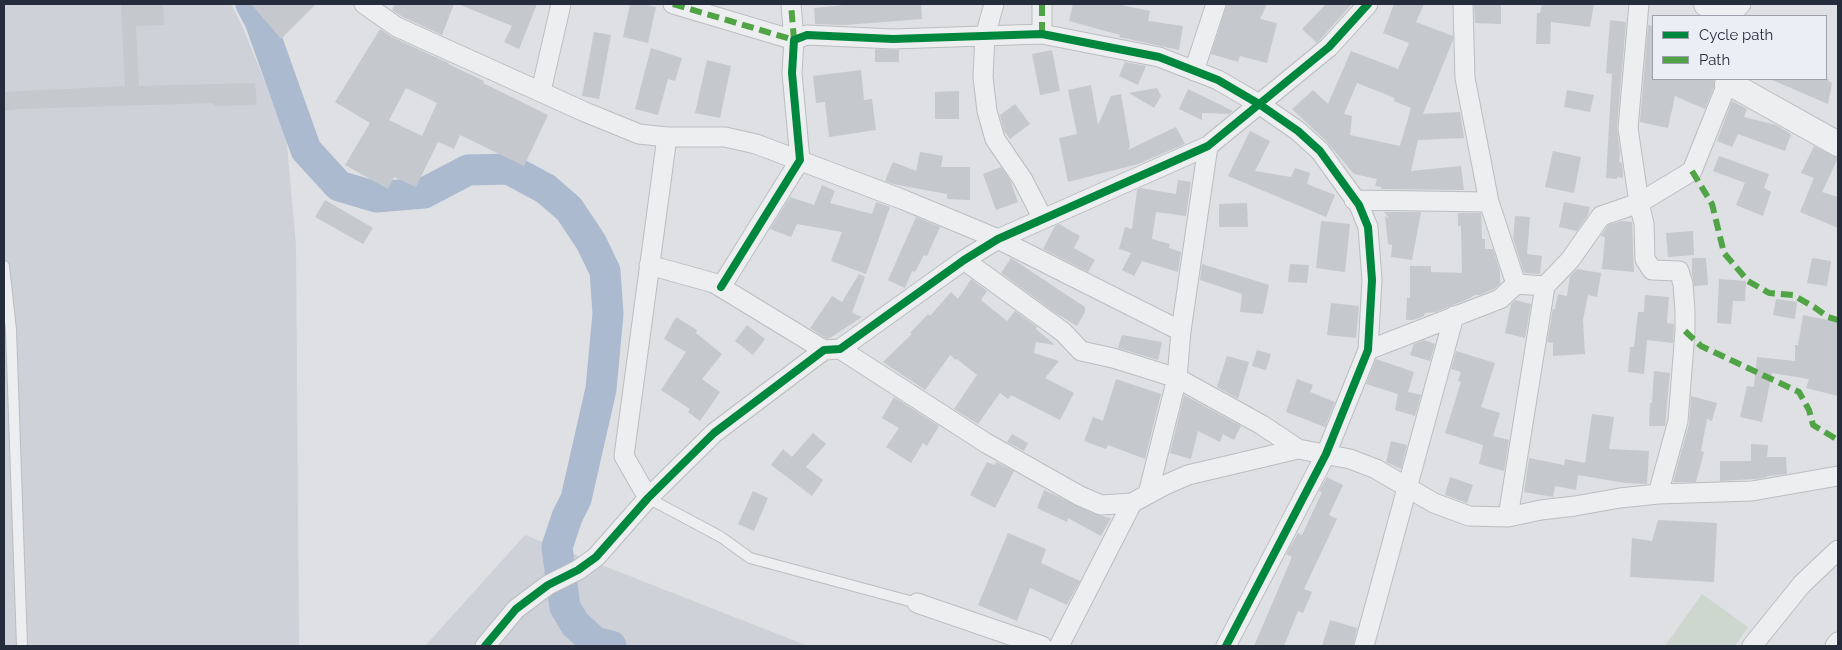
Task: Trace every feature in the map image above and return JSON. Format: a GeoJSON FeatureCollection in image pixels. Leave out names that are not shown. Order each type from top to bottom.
{"type":"FeatureCollection","features":[{"type":"Feature","properties":{"kind":"street"},"geometry":{"type":"LineString","coordinates":[[364,4],[397,27],[585,112],[639,134],[667,137],[725,137],[756,144],[913,203],[998,239],[1181,331]]}},
{"type":"Feature","properties":{"kind":"street"},"geometry":{"type":"LineString","coordinates":[[541,91],[561,4]]}},
{"type":"Feature","properties":{"kind":"street"},"geometry":{"type":"LineString","coordinates":[[673,4],[794,40],[807,35],[893,39],[1042,34],[1159,57],[1218,80],[1259,104],[1298,130],[1320,152],[1359,205],[1368,227],[1371,252],[1368,350],[1326,454],[1226,646]]}},
{"type":"Feature","properties":{"kind":"street"},"geometry":{"type":"LineString","coordinates":[[721,287],[800,160],[792,73],[794,40],[791,4]]}},
{"type":"Feature","properties":{"kind":"street"},"geometry":{"type":"LineString","coordinates":[[994,4],[984,36],[983,77],[986,111],[994,139],[1023,180],[1043,219]]}},
{"type":"Feature","properties":{"kind":"street"},"geometry":{"type":"LineString","coordinates":[[1042,4],[1042,34]]}},
{"type":"Feature","properties":{"kind":"street"},"geometry":{"type":"LineString","coordinates":[[1194,71],[1216,4]]}},
{"type":"Feature","properties":{"kind":"street"},"geometry":{"type":"LineString","coordinates":[[485,646],[516,608],[548,585],[578,570],[596,557],[648,498],[714,433],[832,350],[998,239],[1208,146],[1329,47],[1368,4]]}},
{"type":"Feature","properties":{"kind":"street"},"geometry":{"type":"LineString","coordinates":[[1463,4],[1465,78],[1489,202],[1516,284]]}},
{"type":"Feature","properties":{"kind":"street"},"geometry":{"type":"LineString","coordinates":[[1639,4],[1628,128],[1644,224],[1645,259],[1652,270],[1679,271],[1683,284],[1685,310],[1678,421],[1658,494]]}},
{"type":"Feature","properties":{"kind":"street"},"geometry":{"type":"LineString","coordinates":[[1706,4],[1727,15]]}},
{"type":"Feature","properties":{"kind":"street"},"geometry":{"type":"LineString","coordinates":[[1730,15],[1741,4]]}},
{"type":"Feature","properties":{"kind":"street"},"geometry":{"type":"LineString","coordinates":[[1508,517],[1546,286],[1570,260],[1601,216],[1639,203],[1692,171],[1729,81]]}},
{"type":"Feature","properties":{"kind":"street"},"geometry":{"type":"LineString","coordinates":[[1729,81],[1772,98],[1838,138]]}},
{"type":"Feature","properties":{"kind":"street"},"geometry":{"type":"LineString","coordinates":[[1729,81],[1738,88],[1838,144]]}},
{"type":"Feature","properties":{"kind":"street"},"geometry":{"type":"LineString","coordinates":[[648,498],[624,456],[667,137]]}},
{"type":"Feature","properties":{"kind":"street"},"geometry":{"type":"LineString","coordinates":[[1059,646],[1140,498],[1177,378],[1181,331],[1208,146]]}},
{"type":"Feature","properties":{"kind":"street"},"geometry":{"type":"LineString","coordinates":[[1354,200],[1489,202]]}},
{"type":"Feature","properties":{"kind":"street"},"geometry":{"type":"LineString","coordinates":[[964,260],[1056,327],[1082,351],[1114,358],[1177,378],[1262,425],[1298,449]]}},
{"type":"Feature","properties":{"kind":"street"},"geometry":{"type":"LineString","coordinates":[[649,265],[714,283],[832,350],[986,444],[1080,496],[1101,505],[1140,498],[1188,475],[1298,449],[1350,459],[1376,469],[1434,503],[1469,516],[1508,517],[1541,510],[1658,494],[1752,491],[1838,476]]}},
{"type":"Feature","properties":{"kind":"street"},"geometry":{"type":"LineString","coordinates":[[1368,350],[1500,299],[1516,284],[1546,286]]}},
{"type":"Feature","properties":{"kind":"street"},"geometry":{"type":"LineString","coordinates":[[1364,646],[1454,316]]}},
{"type":"Feature","properties":{"kind":"street"},"geometry":{"type":"LineString","coordinates":[[1752,646],[1802,584],[1838,550]]}},
{"type":"Feature","properties":{"kind":"street"},"geometry":{"type":"LineString","coordinates":[[918,603],[1042,646]]}},
{"type":"Feature","properties":{"kind":"street"},"geometry":{"type":"LineString","coordinates":[[1835,646],[1838,642]]}},
{"type":"Feature","properties":{"kind":"lane"},"geometry":{"type":"LineString","coordinates":[[4,266],[11,330],[22,646]]}},
{"type":"Feature","properties":{"kind":"lane"},"geometry":{"type":"LineString","coordinates":[[648,498],[721,537],[750,558],[918,603]]}},
{"type":"Feature","properties":{"kind":"shaded area"},"geometry":{"type":"Polygon","coordinates":[[[4,4],[231,4],[243,28],[286,134],[296,245],[299,646],[4,646],[4,4]]]}},
{"type":"Feature","properties":{"kind":"shaded area"},"geometry":{"type":"Polygon","coordinates":[[[525,535],[808,646],[425,646],[525,535]]]}},
{"type":"Feature","properties":{"kind":"shaded area"},"geometry":{"type":"Polygon","coordinates":[[[1702,594],[1748,627],[1735,646],[1665,646],[1702,594]]]}},
{"type":"Feature","properties":{"kind":"building"},"geometry":{"type":"Polygon","coordinates":[[[121,4],[163,4],[164,25],[136,26],[139,86],[255,83],[257,105],[214,106],[213,103],[4,111],[4,92],[125,86],[121,4]]]}},
{"type":"Feature","properties":{"kind":"building"},"geometry":{"type":"Polygon","coordinates":[[[251,4],[316,4],[281,39],[251,4]]]}},
{"type":"Feature","properties":{"kind":"building"},"geometry":{"type":"Polygon","coordinates":[[[395,4],[454,4],[442,35],[392,10],[395,4]]]}},
{"type":"Feature","properties":{"kind":"building"},"geometry":{"type":"Polygon","coordinates":[[[458,4],[537,4],[519,49],[504,42],[512,26],[458,4]]]}},
{"type":"Feature","properties":{"kind":"building"},"geometry":{"type":"Polygon","coordinates":[[[630,4],[656,7],[648,43],[623,37],[630,4]]]}},
{"type":"Feature","properties":{"kind":"building"},"geometry":{"type":"Polygon","coordinates":[[[844,4],[921,4],[922,19],[845,25],[815,24],[814,8],[844,4]]]}},
{"type":"Feature","properties":{"kind":"building"},"geometry":{"type":"Polygon","coordinates":[[[1073,4],[1116,4],[1150,11],[1148,21],[1183,26],[1179,50],[1119,37],[1120,35],[1069,21],[1073,4]]]}},
{"type":"Feature","properties":{"kind":"building"},"geometry":{"type":"Polygon","coordinates":[[[1227,4],[1267,4],[1260,19],[1277,23],[1267,63],[1240,56],[1238,62],[1211,54],[1227,4]]]}},
{"type":"Feature","properties":{"kind":"building"},"geometry":{"type":"Polygon","coordinates":[[[1326,4],[1352,4],[1317,43],[1302,29],[1326,4]]]}},
{"type":"Feature","properties":{"kind":"building"},"geometry":{"type":"Polygon","coordinates":[[[1394,4],[1424,4],[1416,22],[1453,36],[1423,114],[1460,112],[1464,138],[1418,140],[1411,171],[1461,166],[1464,190],[1381,189],[1381,187],[1375,186],[1377,179],[1354,174],[1326,141],[1292,109],[1313,90],[1328,104],[1351,51],[1398,69],[1409,43],[1383,33],[1394,4]],[[1357,83],[1344,114],[1352,116],[1350,135],[1400,146],[1411,108],[1394,101],[1395,98],[1357,83]]]}},
{"type":"Feature","properties":{"kind":"building"},"geometry":{"type":"Polygon","coordinates":[[[1474,4],[1501,4],[1501,24],[1475,23],[1474,4]]]}},
{"type":"Feature","properties":{"kind":"building"},"geometry":{"type":"Polygon","coordinates":[[[1542,4],[1594,4],[1590,27],[1551,22],[1550,44],[1536,44],[1537,13],[1540,13],[1542,4]]]}},
{"type":"Feature","properties":{"kind":"building"},"geometry":{"type":"Polygon","coordinates":[[[1610,20],[1626,22],[1617,127],[1620,152],[1619,162],[1622,163],[1623,178],[1617,177],[1617,179],[1606,178],[1612,74],[1606,73],[1610,20]]]}},
{"type":"Feature","properties":{"kind":"building"},"geometry":{"type":"Polygon","coordinates":[[[1648,25],[1652,26],[1652,80],[1714,80],[1714,87],[1705,109],[1675,96],[1668,128],[1640,122],[1648,25]]]}},
{"type":"Feature","properties":{"kind":"building"},"geometry":{"type":"Polygon","coordinates":[[[380,29],[392,37],[449,63],[484,81],[483,83],[548,115],[524,166],[460,135],[454,149],[438,142],[416,187],[394,177],[388,189],[345,165],[370,123],[335,102],[380,29]],[[406,88],[389,120],[422,136],[437,103],[406,88]]]}},
{"type":"Feature","properties":{"kind":"building"},"geometry":{"type":"Polygon","coordinates":[[[594,32],[611,35],[599,99],[582,96],[594,32]]]}},
{"type":"Feature","properties":{"kind":"building"},"geometry":{"type":"Polygon","coordinates":[[[651,48],[682,58],[675,81],[668,79],[658,115],[635,109],[651,48]]]}},
{"type":"Feature","properties":{"kind":"building"},"geometry":{"type":"Polygon","coordinates":[[[875,49],[899,50],[899,62],[875,62],[875,49]]]}},
{"type":"Feature","properties":{"kind":"building"},"geometry":{"type":"Polygon","coordinates":[[[1052,50],[1060,91],[1040,95],[1032,54],[1052,50]]]}},
{"type":"Feature","properties":{"kind":"building"},"geometry":{"type":"Polygon","coordinates":[[[707,60],[731,66],[720,118],[695,113],[707,60]]]}},
{"type":"Feature","properties":{"kind":"building"},"geometry":{"type":"Polygon","coordinates":[[[1125,62],[1146,66],[1138,85],[1119,76],[1125,62]]]}},
{"type":"Feature","properties":{"kind":"building"},"geometry":{"type":"Polygon","coordinates":[[[861,70],[864,100],[872,99],[876,130],[829,137],[825,102],[816,103],[813,76],[861,70]]]}},
{"type":"Feature","properties":{"kind":"building"},"geometry":{"type":"Polygon","coordinates":[[[1829,79],[1828,81],[1832,83],[1828,104],[1772,80],[1829,79]]]}},
{"type":"Feature","properties":{"kind":"building"},"geometry":{"type":"Polygon","coordinates":[[[1091,85],[1098,125],[1111,96],[1121,94],[1130,146],[1128,150],[1176,127],[1185,144],[1138,164],[1068,182],[1059,138],[1077,134],[1068,90],[1091,85]]]}},
{"type":"Feature","properties":{"kind":"building"},"geometry":{"type":"Polygon","coordinates":[[[1157,88],[1161,96],[1154,108],[1129,93],[1157,88]]]}},
{"type":"Feature","properties":{"kind":"building"},"geometry":{"type":"Polygon","coordinates":[[[1188,89],[1233,111],[1229,114],[1202,113],[1202,120],[1179,109],[1188,89]]]}},
{"type":"Feature","properties":{"kind":"building"},"geometry":{"type":"Polygon","coordinates":[[[1567,90],[1594,95],[1590,112],[1564,107],[1567,90]]]}},
{"type":"Feature","properties":{"kind":"building"},"geometry":{"type":"Polygon","coordinates":[[[959,91],[959,119],[935,119],[935,92],[959,91]]]}},
{"type":"Feature","properties":{"kind":"building"},"geometry":{"type":"Polygon","coordinates":[[[1732,101],[1747,109],[1744,117],[1776,125],[1791,134],[1785,151],[1738,134],[1732,147],[1717,141],[1732,101]]]}},
{"type":"Feature","properties":{"kind":"building"},"geometry":{"type":"Polygon","coordinates":[[[1015,104],[1030,124],[1010,139],[1004,131],[1000,115],[1015,104]]]}},
{"type":"Feature","properties":{"kind":"building"},"geometry":{"type":"Polygon","coordinates":[[[1250,131],[1270,141],[1255,171],[1291,177],[1295,168],[1310,173],[1307,184],[1335,195],[1326,217],[1228,176],[1250,131]]]}},
{"type":"Feature","properties":{"kind":"building"},"geometry":{"type":"Polygon","coordinates":[[[1814,146],[1838,158],[1822,192],[1838,197],[1838,228],[1800,212],[1814,178],[1801,173],[1814,146]]]}},
{"type":"Feature","properties":{"kind":"building"},"geometry":{"type":"Polygon","coordinates":[[[1553,151],[1581,157],[1574,193],[1545,187],[1553,151]]]}},
{"type":"Feature","properties":{"kind":"building"},"geometry":{"type":"Polygon","coordinates":[[[920,152],[943,156],[941,167],[970,167],[970,200],[947,199],[947,194],[885,181],[893,162],[916,171],[920,152]]]}},
{"type":"Feature","properties":{"kind":"building"},"geometry":{"type":"Polygon","coordinates":[[[1719,156],[1769,174],[1764,188],[1771,192],[1763,216],[1736,205],[1745,183],[1713,171],[1719,156]]]}},
{"type":"Feature","properties":{"kind":"building"},"geometry":{"type":"Polygon","coordinates":[[[1001,167],[1010,180],[1018,202],[996,210],[983,174],[1001,167]]]}},
{"type":"Feature","properties":{"kind":"building"},"geometry":{"type":"Polygon","coordinates":[[[1178,180],[1191,182],[1186,216],[1156,212],[1152,239],[1170,244],[1169,248],[1181,252],[1178,272],[1142,261],[1134,276],[1122,270],[1131,253],[1119,249],[1125,227],[1132,229],[1137,190],[1140,188],[1176,194],[1178,180]]]}},
{"type":"Feature","properties":{"kind":"building"},"geometry":{"type":"Polygon","coordinates":[[[822,185],[835,191],[830,203],[872,214],[876,202],[890,207],[866,274],[831,261],[842,232],[797,224],[791,237],[770,229],[790,197],[814,205],[822,185]]]}},
{"type":"Feature","properties":{"kind":"building"},"geometry":{"type":"Polygon","coordinates":[[[325,200],[373,228],[363,244],[315,217],[325,200]]]}},
{"type":"Feature","properties":{"kind":"building"},"geometry":{"type":"Polygon","coordinates":[[[1564,202],[1590,207],[1588,215],[1577,231],[1559,227],[1564,202]]]}},
{"type":"Feature","properties":{"kind":"building"},"geometry":{"type":"Polygon","coordinates":[[[1247,203],[1248,227],[1219,227],[1219,204],[1247,203]]]}},
{"type":"Feature","properties":{"kind":"building"},"geometry":{"type":"Polygon","coordinates":[[[1384,212],[1421,212],[1412,260],[1391,257],[1392,245],[1388,244],[1385,216],[1389,218],[1384,212]]]}},
{"type":"Feature","properties":{"kind":"building"},"geometry":{"type":"Polygon","coordinates":[[[1458,213],[1481,213],[1482,239],[1485,239],[1485,249],[1493,249],[1500,271],[1500,284],[1494,289],[1436,312],[1425,313],[1424,316],[1413,320],[1406,320],[1407,297],[1410,298],[1410,266],[1431,266],[1431,272],[1462,273],[1461,226],[1458,226],[1458,213]]]}},
{"type":"Feature","properties":{"kind":"building"},"geometry":{"type":"Polygon","coordinates":[[[1515,216],[1530,217],[1527,254],[1542,256],[1540,274],[1524,273],[1513,238],[1515,216]]]}},
{"type":"Feature","properties":{"kind":"building"},"geometry":{"type":"Polygon","coordinates":[[[916,217],[940,227],[927,256],[924,255],[915,272],[912,271],[905,288],[888,280],[916,217]]]}},
{"type":"Feature","properties":{"kind":"building"},"geometry":{"type":"Polygon","coordinates":[[[1321,221],[1350,224],[1345,272],[1316,268],[1321,221]]]}},
{"type":"Feature","properties":{"kind":"building"},"geometry":{"type":"Polygon","coordinates":[[[1622,221],[1632,222],[1634,272],[1602,269],[1605,237],[1601,236],[1608,225],[1622,221]]]}},
{"type":"Feature","properties":{"kind":"building"},"geometry":{"type":"Polygon","coordinates":[[[1059,224],[1080,236],[1074,248],[1095,260],[1088,272],[1043,249],[1055,226],[1059,224]]]}},
{"type":"Feature","properties":{"kind":"building"},"geometry":{"type":"Polygon","coordinates":[[[1693,231],[1694,255],[1668,257],[1666,233],[1693,231]]]}},
{"type":"Feature","properties":{"kind":"building"},"geometry":{"type":"Polygon","coordinates":[[[1011,258],[1085,307],[1085,312],[1077,326],[1054,312],[1001,273],[1011,258]]]}},
{"type":"Feature","properties":{"kind":"building"},"geometry":{"type":"Polygon","coordinates":[[[1692,258],[1706,258],[1708,285],[1694,286],[1692,258]]]}},
{"type":"Feature","properties":{"kind":"building"},"geometry":{"type":"Polygon","coordinates":[[[1812,258],[1831,261],[1827,286],[1807,283],[1812,258]]]}},
{"type":"Feature","properties":{"kind":"building"},"geometry":{"type":"Polygon","coordinates":[[[1202,264],[1269,285],[1263,314],[1240,312],[1242,294],[1200,280],[1202,264]]]}},
{"type":"Feature","properties":{"kind":"building"},"geometry":{"type":"Polygon","coordinates":[[[1290,264],[1309,265],[1307,283],[1288,282],[1290,264]]]}},
{"type":"Feature","properties":{"kind":"building"},"geometry":{"type":"Polygon","coordinates":[[[1577,269],[1601,273],[1597,297],[1588,295],[1583,320],[1585,354],[1553,356],[1553,343],[1547,342],[1553,309],[1555,309],[1558,294],[1567,296],[1570,276],[1577,269]]]}},
{"type":"Feature","properties":{"kind":"building"},"geometry":{"type":"Polygon","coordinates":[[[859,274],[865,277],[852,313],[862,317],[827,339],[810,328],[832,296],[842,302],[859,274]]]}},
{"type":"Feature","properties":{"kind":"building"},"geometry":{"type":"Polygon","coordinates":[[[971,279],[987,291],[981,300],[1007,321],[1015,311],[1037,327],[1036,329],[1055,345],[1036,342],[1034,353],[1059,361],[1045,378],[1074,393],[1060,420],[1011,395],[1008,399],[1000,393],[978,424],[954,409],[977,375],[957,359],[950,355],[925,390],[883,362],[912,334],[910,333],[928,314],[930,316],[951,292],[958,299],[971,279]]]}},
{"type":"Feature","properties":{"kind":"building"},"geometry":{"type":"Polygon","coordinates":[[[1719,279],[1746,281],[1745,301],[1733,301],[1731,324],[1717,323],[1719,279]]]}},
{"type":"Feature","properties":{"kind":"building"},"geometry":{"type":"Polygon","coordinates":[[[1645,295],[1669,297],[1667,323],[1674,324],[1673,343],[1647,340],[1644,374],[1628,372],[1630,347],[1634,347],[1638,312],[1644,312],[1645,295]]]}},
{"type":"Feature","properties":{"kind":"building"},"geometry":{"type":"Polygon","coordinates":[[[1776,299],[1797,302],[1795,319],[1773,315],[1776,299]]]}},
{"type":"Feature","properties":{"kind":"building"},"geometry":{"type":"Polygon","coordinates":[[[1515,300],[1531,304],[1525,338],[1505,333],[1511,304],[1515,300]]]}},
{"type":"Feature","properties":{"kind":"building"},"geometry":{"type":"Polygon","coordinates":[[[1331,303],[1359,306],[1356,338],[1327,335],[1331,303]]]}},
{"type":"Feature","properties":{"kind":"building"},"geometry":{"type":"Polygon","coordinates":[[[1803,315],[1838,322],[1838,396],[1806,388],[1809,379],[1772,373],[1762,422],[1740,417],[1747,386],[1754,387],[1757,357],[1795,361],[1795,345],[1798,345],[1803,315]]]}},
{"type":"Feature","properties":{"kind":"building"},"geometry":{"type":"Polygon","coordinates":[[[676,317],[697,330],[696,333],[722,354],[702,379],[720,392],[700,421],[688,412],[690,409],[661,390],[686,352],[664,339],[676,317]]]}},
{"type":"Feature","properties":{"kind":"building"},"geometry":{"type":"Polygon","coordinates":[[[747,325],[765,339],[753,355],[735,341],[747,325]]]}},
{"type":"Feature","properties":{"kind":"building"},"geometry":{"type":"Polygon","coordinates":[[[1122,335],[1162,342],[1158,360],[1118,348],[1122,335]]]}},
{"type":"Feature","properties":{"kind":"building"},"geometry":{"type":"Polygon","coordinates":[[[1424,340],[1435,344],[1430,361],[1410,355],[1414,344],[1424,340]]]}},
{"type":"Feature","properties":{"kind":"building"},"geometry":{"type":"Polygon","coordinates":[[[1257,350],[1271,354],[1266,370],[1252,366],[1257,350]]]}},
{"type":"Feature","properties":{"kind":"building"},"geometry":{"type":"Polygon","coordinates":[[[1456,351],[1495,363],[1481,407],[1500,413],[1493,436],[1509,440],[1504,471],[1479,464],[1483,445],[1445,433],[1461,382],[1458,381],[1461,372],[1451,369],[1456,351]]]}},
{"type":"Feature","properties":{"kind":"building"},"geometry":{"type":"Polygon","coordinates":[[[1227,356],[1249,362],[1238,399],[1217,387],[1227,356]]]}},
{"type":"Feature","properties":{"kind":"building"},"geometry":{"type":"Polygon","coordinates":[[[1376,359],[1414,372],[1408,392],[1421,395],[1415,416],[1395,410],[1398,394],[1366,384],[1376,359]]]}},
{"type":"Feature","properties":{"kind":"building"},"geometry":{"type":"Polygon","coordinates":[[[1654,371],[1670,373],[1665,426],[1649,426],[1654,371]]]}},
{"type":"Feature","properties":{"kind":"building"},"geometry":{"type":"Polygon","coordinates":[[[1116,379],[1161,394],[1145,459],[1108,445],[1106,449],[1084,441],[1093,417],[1103,421],[1116,379]]]}},
{"type":"Feature","properties":{"kind":"building"},"geometry":{"type":"Polygon","coordinates":[[[1297,379],[1313,385],[1310,392],[1335,402],[1325,427],[1286,412],[1297,379]]]}},
{"type":"Feature","properties":{"kind":"building"},"geometry":{"type":"Polygon","coordinates":[[[1184,395],[1241,426],[1234,440],[1223,434],[1220,442],[1198,431],[1191,459],[1170,453],[1184,395]]]}},
{"type":"Feature","properties":{"kind":"building"},"geometry":{"type":"Polygon","coordinates":[[[1691,396],[1717,403],[1712,421],[1707,419],[1701,451],[1704,452],[1696,482],[1673,482],[1689,424],[1691,396]]]}},
{"type":"Feature","properties":{"kind":"building"},"geometry":{"type":"Polygon","coordinates":[[[894,397],[939,426],[927,446],[923,443],[911,463],[886,447],[899,428],[882,418],[894,397]]]}},
{"type":"Feature","properties":{"kind":"building"},"geometry":{"type":"Polygon","coordinates":[[[1592,414],[1614,417],[1609,449],[1649,451],[1647,484],[1625,483],[1578,475],[1576,490],[1555,486],[1553,497],[1524,492],[1529,458],[1564,465],[1565,459],[1585,463],[1592,414]]]}},
{"type":"Feature","properties":{"kind":"building"},"geometry":{"type":"Polygon","coordinates":[[[813,433],[826,444],[806,467],[823,480],[812,496],[771,465],[783,449],[792,457],[813,433]]]}},
{"type":"Feature","properties":{"kind":"building"},"geometry":{"type":"Polygon","coordinates":[[[1012,434],[1028,443],[1024,451],[1007,442],[1012,434]]]}},
{"type":"Feature","properties":{"kind":"building"},"geometry":{"type":"Polygon","coordinates":[[[1391,441],[1407,445],[1401,469],[1386,462],[1391,441]]]}},
{"type":"Feature","properties":{"kind":"building"},"geometry":{"type":"Polygon","coordinates":[[[1751,444],[1768,445],[1767,457],[1786,457],[1787,474],[1756,479],[1720,481],[1720,461],[1751,461],[1751,444]]]}},
{"type":"Feature","properties":{"kind":"building"},"geometry":{"type":"Polygon","coordinates":[[[987,462],[994,465],[996,462],[1014,471],[995,508],[970,495],[987,462]]]}},
{"type":"Feature","properties":{"kind":"building"},"geometry":{"type":"Polygon","coordinates":[[[1327,477],[1343,485],[1329,515],[1337,519],[1304,589],[1312,592],[1303,613],[1298,611],[1284,646],[1254,646],[1292,557],[1286,554],[1298,533],[1302,535],[1322,492],[1319,491],[1327,477]]]}},
{"type":"Feature","properties":{"kind":"building"},"geometry":{"type":"Polygon","coordinates":[[[1450,477],[1473,485],[1467,503],[1445,495],[1450,477]]]}},
{"type":"Feature","properties":{"kind":"building"},"geometry":{"type":"Polygon","coordinates":[[[1044,490],[1097,515],[1111,518],[1101,536],[1068,518],[1067,522],[1037,508],[1044,490]]]}},
{"type":"Feature","properties":{"kind":"building"},"geometry":{"type":"Polygon","coordinates":[[[753,491],[768,498],[754,531],[738,524],[753,491]]]}},
{"type":"Feature","properties":{"kind":"building"},"geometry":{"type":"Polygon","coordinates":[[[1658,520],[1717,523],[1714,582],[1630,577],[1632,538],[1652,541],[1658,520]]]}},
{"type":"Feature","properties":{"kind":"building"},"geometry":{"type":"Polygon","coordinates":[[[1008,533],[1046,549],[1041,563],[1080,581],[1067,605],[1030,588],[1017,621],[978,605],[1008,533]]]}},
{"type":"Feature","properties":{"kind":"building"},"geometry":{"type":"Polygon","coordinates":[[[1330,620],[1357,628],[1353,646],[1322,646],[1330,620]]]}},
{"type":"Feature","properties":{"kind":"waterway"},"geometry":{"type":"LineString","coordinates":[[251,4],[260,21],[306,150],[339,186],[376,197],[424,193],[468,170],[509,169],[546,189],[569,209],[591,242],[605,271],[608,314],[601,389],[576,499],[567,517],[557,547],[565,607],[575,624],[595,642],[611,646]]}},
{"type":"Feature","properties":{"kind":"marked path"},"geometry":{"type":"LineString","coordinates":[[673,4],[794,40],[791,4]]}},
{"type":"Feature","properties":{"kind":"marked path"},"geometry":{"type":"LineString","coordinates":[[1042,4],[1042,34]]}},
{"type":"Feature","properties":{"kind":"marked path"},"geometry":{"type":"LineString","coordinates":[[1692,171],[1712,204],[1724,253],[1748,281],[1769,293],[1793,295],[1828,317],[1838,320]]}},
{"type":"Feature","properties":{"kind":"marked path"},"geometry":{"type":"LineString","coordinates":[[1685,331],[1701,346],[1799,392],[1809,410],[1813,425],[1838,440]]}},
{"type":"Feature","properties":{"kind":"cycle path"},"geometry":{"type":"LineString","coordinates":[[485,646],[516,609],[548,585],[578,570],[596,557],[648,498],[714,433],[824,350],[840,349],[964,260],[998,239],[1208,146],[1329,47],[1368,4]]}},
{"type":"Feature","properties":{"kind":"cycle path"},"geometry":{"type":"LineString","coordinates":[[721,287],[800,160],[792,73],[794,40],[807,35],[893,39],[1042,34],[1159,57],[1218,80],[1259,104],[1298,131],[1320,151],[1359,205],[1368,227],[1372,280],[1368,350],[1326,454],[1226,646]]}}]}
